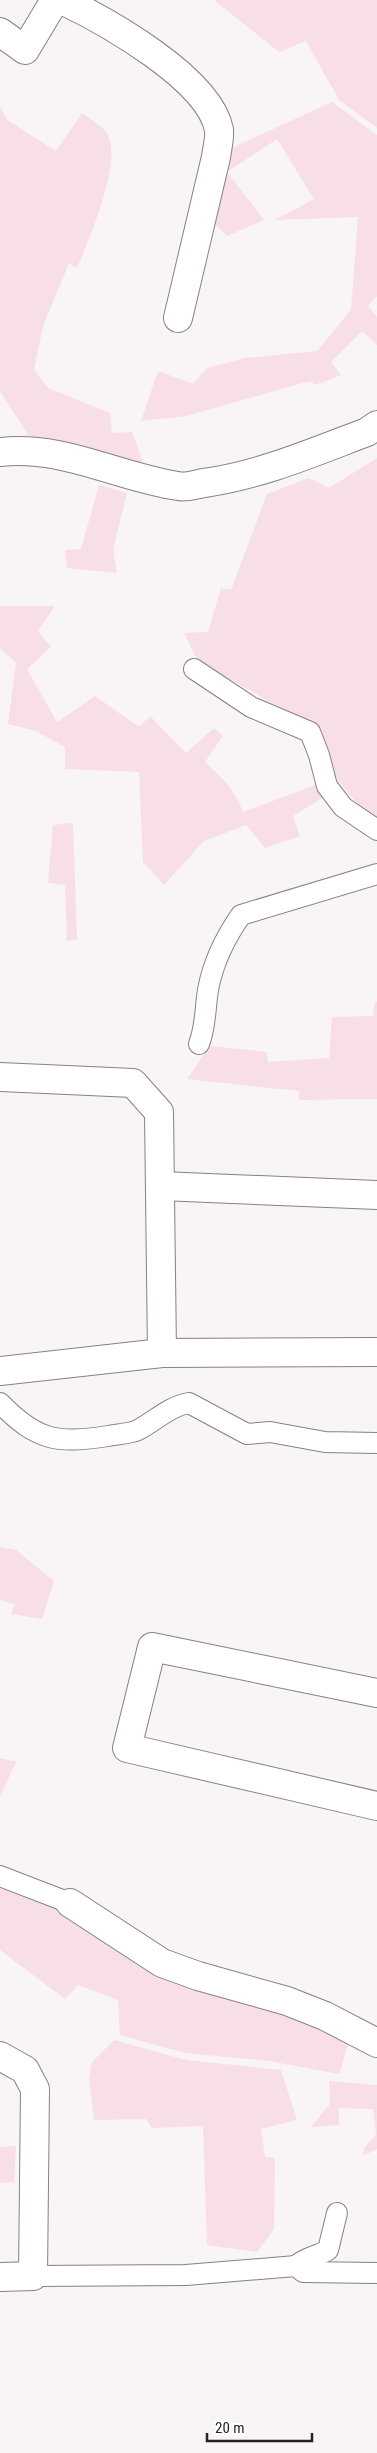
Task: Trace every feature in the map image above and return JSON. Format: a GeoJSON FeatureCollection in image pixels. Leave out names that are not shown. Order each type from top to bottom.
{"type":"FeatureCollection","features":[{"type":"Feature","properties":{"kind":"street"},"geometry":{"type":"LineString","coordinates":[[0,32],[25,50],[55,0]]}},
{"type":"Feature","properties":{"kind":"street"},"geometry":{"type":"LineString","coordinates":[[62,0],[96,16],[164,61],[194,88],[210,110],[219,130],[216,157],[178,318]]}},
{"type":"Feature","properties":{"kind":"street"},"geometry":{"type":"LineString","coordinates":[[0,452],[17,450],[73,457],[134,476],[180,487],[228,480],[295,459],[367,432],[377,424]]}},
{"type":"Feature","properties":{"kind":"street"},"geometry":{"type":"LineString","coordinates":[[0,1077],[133,1082],[158,1098],[161,1186],[162,1353]]}},
{"type":"Feature","properties":{"kind":"street"},"geometry":{"type":"LineString","coordinates":[[161,1186],[377,1195]]}},
{"type":"Feature","properties":{"kind":"street"},"geometry":{"type":"LineString","coordinates":[[0,1371],[162,1353],[377,1352]]}},
{"type":"Feature","properties":{"kind":"street"},"geometry":{"type":"LineString","coordinates":[[377,1693],[152,1647],[127,1748],[377,1806]]}},
{"type":"Feature","properties":{"kind":"street"},"geometry":{"type":"LineString","coordinates":[[70,1903],[162,1963],[287,2001],[325,2016],[377,2043]]}},
{"type":"Feature","properties":{"kind":"street"},"geometry":{"type":"LineString","coordinates":[[0,2056],[25,2070],[35,2089],[33,2276],[0,2277]]}},
{"type":"Feature","properties":{"kind":"lane"},"geometry":{"type":"LineString","coordinates":[[194,669],[251,707],[310,732],[319,755],[327,786],[343,807],[377,830]]}},
{"type":"Feature","properties":{"kind":"lane"},"geometry":{"type":"LineString","coordinates":[[199,1044],[204,1031],[208,991],[214,965],[228,934],[241,915],[377,874]]}},
{"type":"Feature","properties":{"kind":"lane"},"geometry":{"type":"LineString","coordinates":[[0,1404],[21,1424],[54,1438],[75,1441],[136,1431],[180,1405],[189,1403],[248,1434],[270,1432],[325,1442],[377,1443]]}},
{"type":"Feature","properties":{"kind":"lane"},"geometry":{"type":"LineString","coordinates":[[0,1876],[70,1903]]}},
{"type":"Feature","properties":{"kind":"lane"},"geometry":{"type":"LineString","coordinates":[[33,2276],[186,2275],[296,2266],[302,2259],[318,2256],[328,2250],[337,2213]]}},
{"type":"Feature","properties":{"kind":"lane"},"geometry":{"type":"LineString","coordinates":[[296,2266],[303,2272],[377,2273]]}},
{"type":"Feature","properties":{"kind":"shaded area"},"geometry":{"type":"Polygon","coordinates":[[[214,0],[377,0],[377,128],[339,100],[306,41],[279,52],[214,0]]]}},
{"type":"Feature","properties":{"kind":"shaded area"},"geometry":{"type":"Polygon","coordinates":[[[332,102],[377,135],[377,296],[368,306],[377,317],[377,345],[362,331],[331,362],[341,375],[316,385],[310,381],[186,416],[141,421],[158,371],[193,384],[207,368],[245,358],[317,351],[351,310],[358,217],[275,220],[314,199],[277,139],[227,172],[264,220],[227,236],[210,219],[225,151],[332,102]]]}},
{"type":"Feature","properties":{"kind":"shaded area"},"geometry":{"type":"Polygon","coordinates":[[[0,107],[7,120],[56,151],[82,113],[100,126],[108,135],[111,148],[111,164],[102,202],[77,268],[69,263],[43,326],[34,370],[48,388],[110,413],[112,433],[132,432],[143,462],[129,462],[82,445],[29,436],[0,391],[0,107]]]}},
{"type":"Feature","properties":{"kind":"shaded area"},"geometry":{"type":"Polygon","coordinates":[[[377,458],[377,820],[358,805],[333,774],[314,727],[198,661],[184,633],[208,632],[221,588],[231,590],[267,494],[309,478],[329,488],[377,458]]]}},
{"type":"Feature","properties":{"kind":"shaded area"},"geometry":{"type":"Polygon","coordinates":[[[99,485],[127,493],[113,549],[117,573],[67,568],[65,550],[81,549],[99,485]]]}},
{"type":"Feature","properties":{"kind":"shaded area"},"geometry":{"type":"Polygon","coordinates":[[[0,606],[55,606],[38,631],[51,647],[27,669],[57,722],[95,696],[139,727],[150,716],[186,753],[214,728],[223,736],[205,762],[232,790],[243,812],[315,785],[322,798],[293,816],[300,836],[265,848],[246,825],[204,841],[164,885],[143,862],[139,772],[65,769],[65,747],[36,731],[8,724],[16,663],[0,648],[0,606]]]}},
{"type":"Feature","properties":{"kind":"shaded area"},"geometry":{"type":"Polygon","coordinates":[[[73,823],[77,940],[67,941],[65,885],[48,883],[53,825],[73,823]]]}},
{"type":"Feature","properties":{"kind":"shaded area"},"geometry":{"type":"Polygon","coordinates":[[[375,1002],[377,1002],[377,1099],[299,1100],[299,1091],[187,1079],[210,1046],[267,1052],[268,1062],[329,1058],[332,1017],[373,1016],[375,1002]]]}},
{"type":"Feature","properties":{"kind":"shaded area"},"geometry":{"type":"Polygon","coordinates":[[[0,1547],[16,1550],[54,1581],[42,1619],[11,1614],[15,1604],[0,1600],[0,1547]]]}},
{"type":"Feature","properties":{"kind":"shaded area"},"geometry":{"type":"Polygon","coordinates":[[[0,1758],[16,1762],[0,1796],[0,1758]]]}},
{"type":"Feature","properties":{"kind":"shaded area"},"geometry":{"type":"Polygon","coordinates":[[[0,1881],[68,1909],[158,1968],[349,2041],[339,2074],[269,2061],[185,2053],[120,2035],[118,2000],[78,1985],[65,1999],[0,1950],[0,1881]]]}},
{"type":"Feature","properties":{"kind":"shaded area"},"geometry":{"type":"Polygon","coordinates":[[[114,2040],[186,2060],[281,2070],[297,2120],[261,2129],[265,2157],[275,2158],[274,2229],[257,2252],[207,2245],[203,2126],[152,2128],[146,2119],[94,2120],[89,2079],[92,2062],[114,2040]]]}},
{"type":"Feature","properties":{"kind":"shaded area"},"geometry":{"type":"Polygon","coordinates":[[[329,2081],[377,2085],[377,2149],[363,2156],[364,2148],[376,2135],[373,2109],[339,2108],[339,2125],[311,2127],[330,2104],[329,2081]]]}},
{"type":"Feature","properties":{"kind":"shaded area"},"geometry":{"type":"Polygon","coordinates":[[[16,2146],[14,2182],[0,2183],[0,2147],[16,2146]]]}}]}
